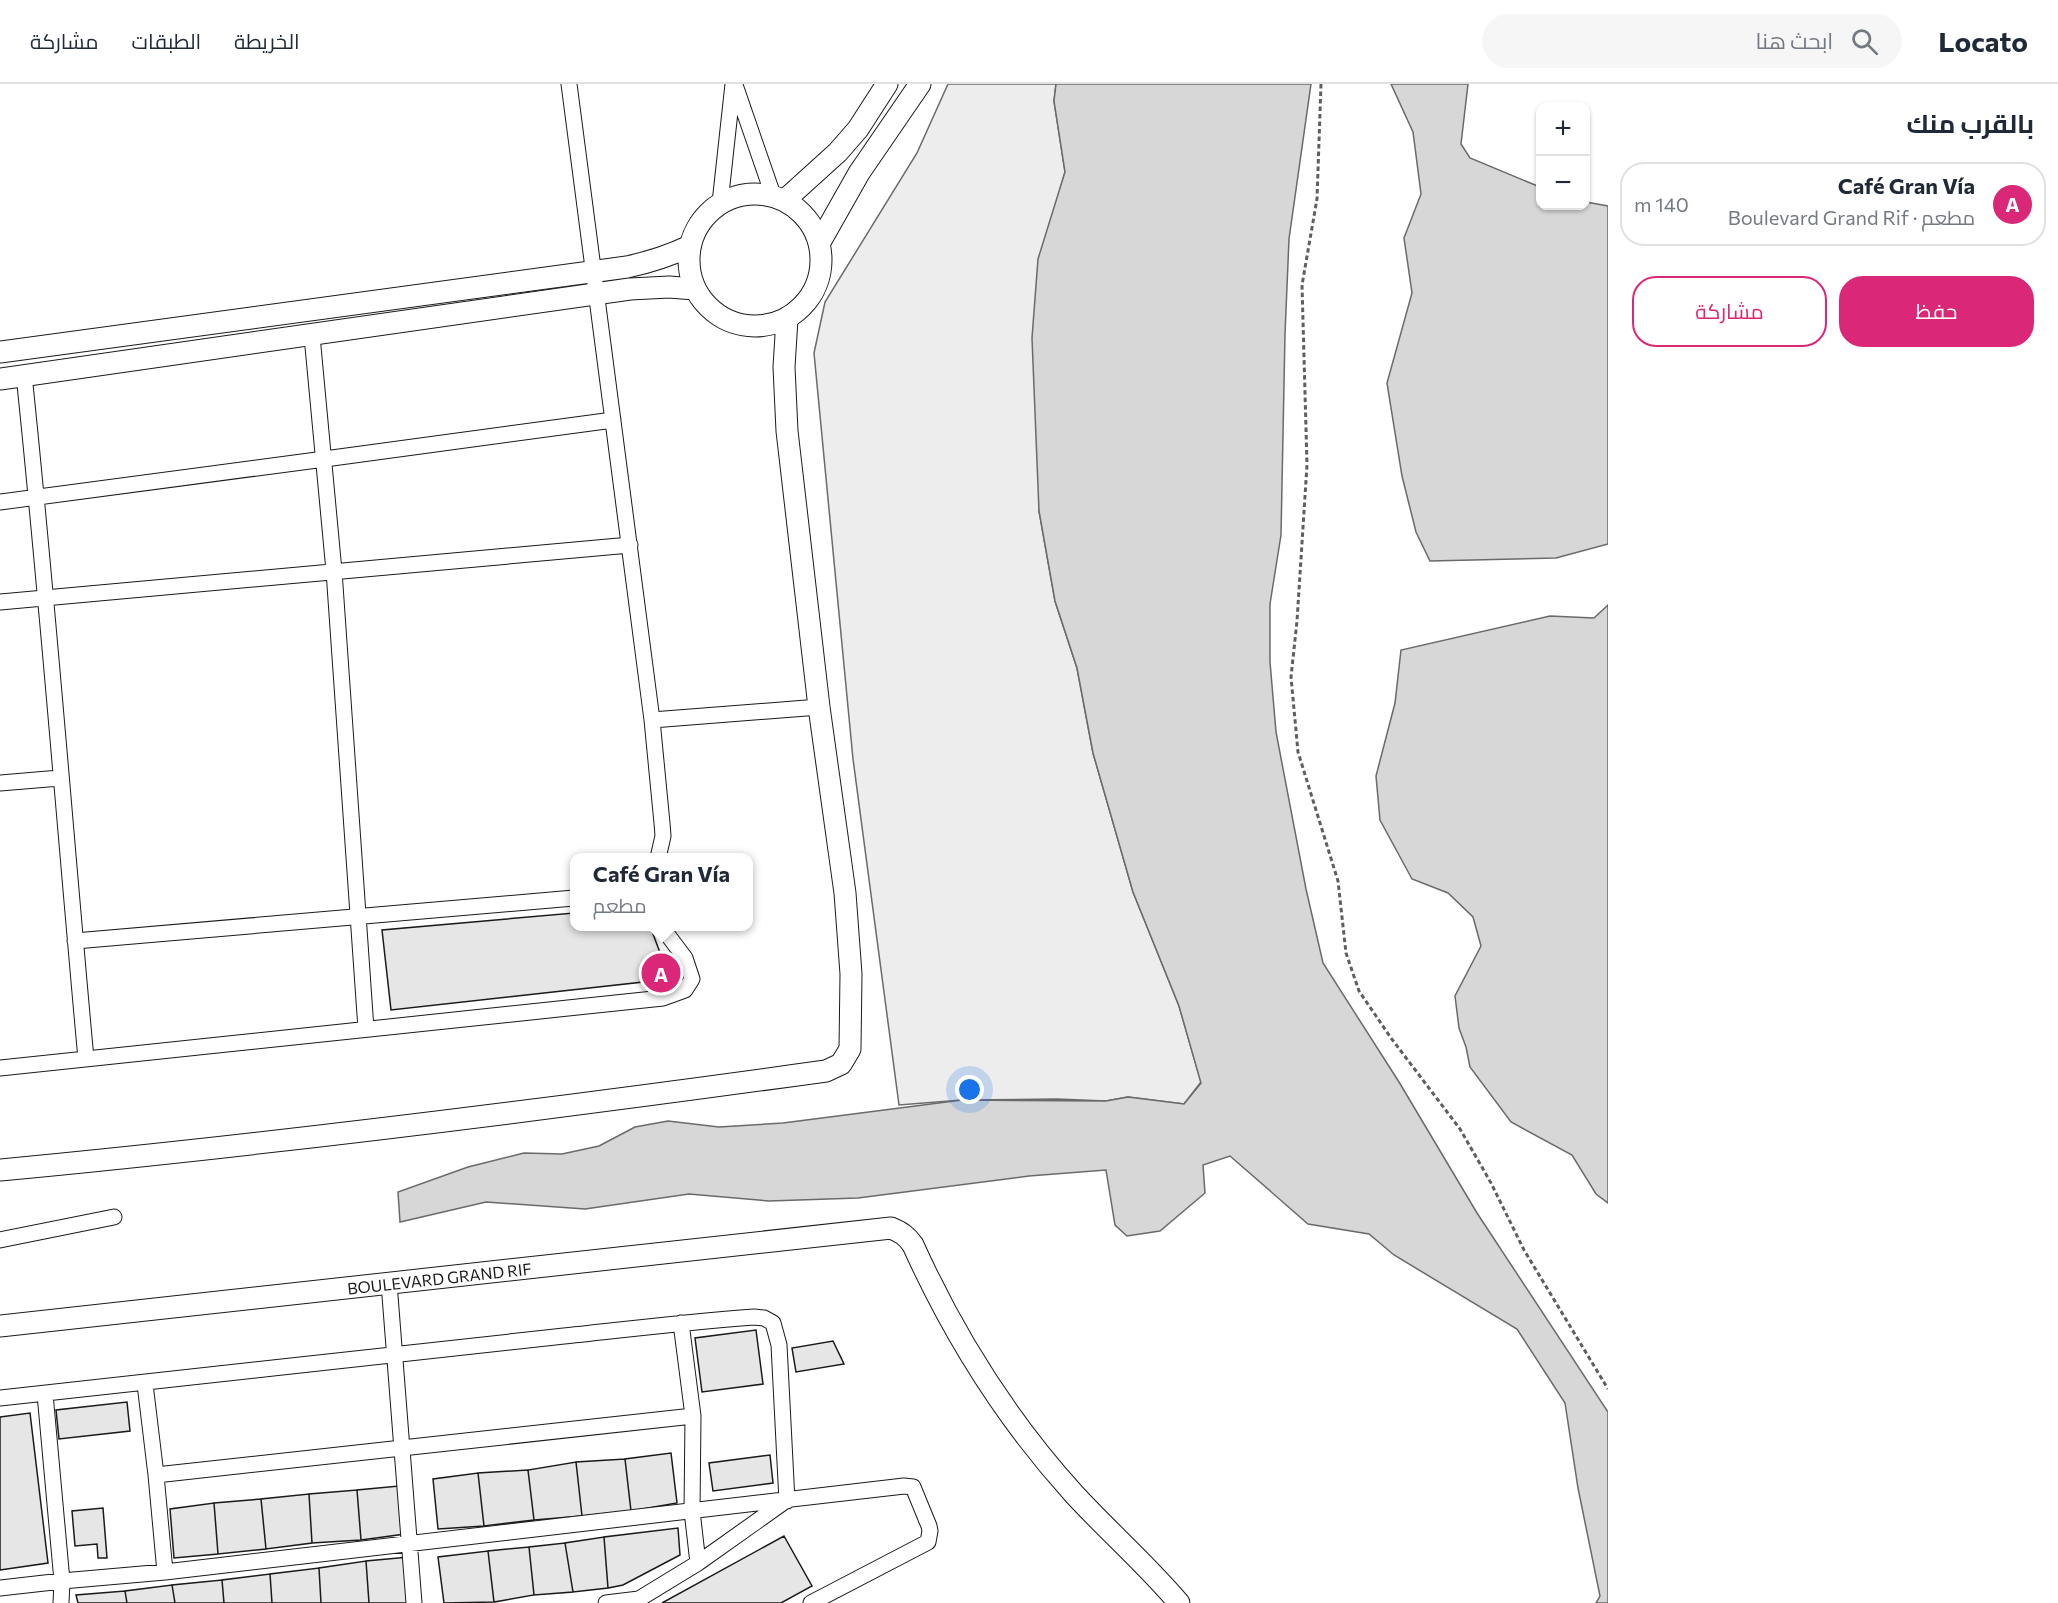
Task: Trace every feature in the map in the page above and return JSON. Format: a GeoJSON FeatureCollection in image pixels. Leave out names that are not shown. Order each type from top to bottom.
{"type":"FeatureCollection","features":[{"type":"Feature","properties":{"kind":"main road"},"geometry":{"type":"LineString","coordinates":[[779,198],[838,152],[858,129],[887,84]]}},
{"type":"Feature","properties":{"kind":"main road"},"geometry":{"type":"LineString","coordinates":[[820,242],[859,173],[920,84]]}},
{"type":"Feature","properties":{"kind":"main road"},"geometry":{"type":"LineString","coordinates":[[746,194],[779,198],[800,210],[812,225],[820,242],[822,259],[820,276],[814,292],[803,306],[787,319],[762,326],[733,322],[717,315],[695,289],[690,275],[688,260],[696,229],[706,214],[732,197],[746,194]]}},
{"type":"Feature","properties":{"kind":"main road"},"geometry":{"type":"LineString","coordinates":[[0,352],[648,263],[690,246]]}},
{"type":"Feature","properties":{"kind":"main road"},"geometry":{"type":"LineString","coordinates":[[0,379],[596,295],[658,287],[695,289]]}},
{"type":"Feature","properties":{"kind":"main road"},"geometry":{"type":"LineString","coordinates":[[0,1170],[373,1130],[788,1076],[834,1068],[847,1057],[851,1041],[848,920],[819,707],[786,410],[784,367],[787,319]]}},
{"type":"Feature","properties":{"kind":"main road","name":"BOULEVARD GRAND RIF"},"geometry":{"type":"LineString","coordinates":[[0,1326],[891,1228],[908,1237],[969,1353],[992,1390],[1031,1444],[1074,1494],[1179,1603]]}},
{"type":"Feature","properties":{"kind":"street"},"geometry":{"type":"LineString","coordinates":[[569,84],[652,720],[663,836],[659,853]]}},
{"type":"Feature","properties":{"kind":"street"},"geometry":{"type":"LineString","coordinates":[[734,84],[779,198]]}},
{"type":"Feature","properties":{"kind":"street"},"geometry":{"type":"LineString","coordinates":[[720,203],[734,84]]}},
{"type":"Feature","properties":{"kind":"street"},"geometry":{"type":"LineString","coordinates":[[312,336],[334,571],[366,1029]]}},
{"type":"Feature","properties":{"kind":"street"},"geometry":{"type":"LineString","coordinates":[[24,375],[37,497],[86,1059]]}},
{"type":"Feature","properties":{"kind":"street"},"geometry":{"type":"LineString","coordinates":[[0,502],[613,420]]}},
{"type":"Feature","properties":{"kind":"street"},"geometry":{"type":"LineString","coordinates":[[0,602],[630,545]]}},
{"type":"Feature","properties":{"kind":"street"},"geometry":{"type":"LineString","coordinates":[[652,720],[819,707]]}},
{"type":"Feature","properties":{"kind":"street"},"geometry":{"type":"LineString","coordinates":[[0,783],[60,778]]}},
{"type":"Feature","properties":{"kind":"street"},"geometry":{"type":"LineString","coordinates":[[75,941],[570,898]]}},
{"type":"Feature","properties":{"kind":"street"},"geometry":{"type":"LineString","coordinates":[[0,1068],[663,998],[677,995],[689,986],[692,973],[686,958],[664,931]]}},
{"type":"Feature","properties":{"kind":"street"},"geometry":{"type":"LineString","coordinates":[[0,1240],[114,1217]]}},
{"type":"Feature","properties":{"kind":"street"},"geometry":{"type":"LineString","coordinates":[[389,1283],[414,1603]]}},
{"type":"Feature","properties":{"kind":"street"},"geometry":{"type":"LineString","coordinates":[[0,1398],[145,1384],[394,1353],[754,1317],[769,1319],[773,1323],[777,1336],[787,1501]]}},
{"type":"Feature","properties":{"kind":"street"},"geometry":{"type":"LineString","coordinates":[[681,1323],[693,1416],[692,1511],[698,1563]]}},
{"type":"Feature","properties":{"kind":"street"},"geometry":{"type":"LineString","coordinates":[[145,1384],[165,1572]]}},
{"type":"Feature","properties":{"kind":"street"},"geometry":{"type":"LineString","coordinates":[[45,1394],[62,1581],[61,1603]]}},
{"type":"Feature","properties":{"kind":"street"},"geometry":{"type":"LineString","coordinates":[[156,1475],[693,1416]]}},
{"type":"Feature","properties":{"kind":"street"},"geometry":{"type":"LineString","coordinates":[[0,1588],[165,1572],[913,1487],[930,1531],[930,1539],[925,1545],[811,1603]]}},
{"type":"Feature","properties":{"kind":"street"},"geometry":{"type":"LineString","coordinates":[[606,1603],[638,1602],[787,1501]]}},
{"type":"Feature","properties":{"kind":"path"},"geometry":{"type":"LineString","coordinates":[[1321,84],[1317,199],[1302,285],[1307,465],[1291,677],[1298,752],[1338,881],[1346,953],[1359,991],[1391,1038],[1460,1129],[1491,1183],[1524,1250],[1608,1389]]}},
{"type":"Feature","properties":{"kind":"shaded area"},"geometry":{"type":"Polygon","coordinates":[[[948,84],[1056,84],[1054,101],[1065,172],[1058,197],[1039,511],[1055,601],[1077,668],[1093,753],[1133,892],[1179,1006],[1201,1082],[1184,1104],[1128,1097],[1106,1101],[962,1100],[899,1105],[853,759],[814,353],[825,302],[917,153],[948,84]]]}},
{"type":"Feature","properties":{"kind":"shaded area"},"geometry":{"type":"Polygon","coordinates":[[[1056,84],[1311,84],[1289,239],[1281,535],[1270,604],[1270,662],[1276,732],[1306,889],[1323,963],[1399,1082],[1477,1213],[1608,1412],[1608,1603],[1596,1603],[1600,1596],[1578,1488],[1565,1403],[1517,1329],[1394,1255],[1369,1234],[1308,1224],[1230,1156],[1203,1165],[1205,1193],[1160,1231],[1127,1236],[1115,1225],[1106,1170],[1029,1176],[858,1198],[769,1201],[689,1194],[585,1209],[486,1202],[400,1222],[398,1192],[468,1167],[524,1153],[562,1154],[599,1146],[635,1127],[668,1121],[719,1127],[783,1123],[962,1100],[1106,1101],[1128,1097],[1184,1104],[1201,1083],[1179,1006],[1133,892],[1093,753],[1077,668],[1055,601],[1039,511],[1032,338],[1038,259],[1065,172],[1054,101],[1056,84]]]}},
{"type":"Feature","properties":{"kind":"shaded area"},"geometry":{"type":"Polygon","coordinates":[[[1391,84],[1468,84],[1461,144],[1470,158],[1536,185],[1536,210],[1590,210],[1590,203],[1608,206],[1608,544],[1556,558],[1430,561],[1416,532],[1402,476],[1387,383],[1412,293],[1404,238],[1421,194],[1413,132],[1391,84]]]}},
{"type":"Feature","properties":{"kind":"shaded area"},"geometry":{"type":"Polygon","coordinates":[[[1608,605],[1608,1203],[1596,1194],[1572,1155],[1511,1122],[1470,1067],[1459,1028],[1455,996],[1481,946],[1473,917],[1448,893],[1412,879],[1380,820],[1376,776],[1395,703],[1401,650],[1550,616],[1594,618],[1608,605]]]}},
{"type":"Feature","properties":{"kind":"building"},"geometry":{"type":"Polygon","coordinates":[[[570,913],[570,931],[652,931],[670,979],[391,1010],[382,930],[570,913]]]}},
{"type":"Feature","properties":{"kind":"building"},"geometry":{"type":"Polygon","coordinates":[[[756,1330],[763,1384],[702,1392],[695,1338],[756,1330]]]}},
{"type":"Feature","properties":{"kind":"building"},"geometry":{"type":"Polygon","coordinates":[[[833,1341],[844,1364],[796,1372],[792,1348],[833,1341]]]}},
{"type":"Feature","properties":{"kind":"building"},"geometry":{"type":"Polygon","coordinates":[[[127,1402],[130,1431],[59,1439],[56,1410],[127,1402]]]}},
{"type":"Feature","properties":{"kind":"building"},"geometry":{"type":"Polygon","coordinates":[[[30,1413],[48,1563],[0,1570],[0,1417],[30,1413]]]}},
{"type":"Feature","properties":{"kind":"building"},"geometry":{"type":"Polygon","coordinates":[[[671,1453],[677,1503],[631,1511],[625,1459],[671,1453]]]}},
{"type":"Feature","properties":{"kind":"building"},"geometry":{"type":"Polygon","coordinates":[[[770,1455],[773,1483],[713,1491],[709,1463],[770,1455]]]}},
{"type":"Feature","properties":{"kind":"building"},"geometry":{"type":"Polygon","coordinates":[[[625,1459],[631,1511],[582,1516],[576,1462],[625,1459]]]}},
{"type":"Feature","properties":{"kind":"building"},"geometry":{"type":"Polygon","coordinates":[[[576,1462],[582,1516],[534,1520],[528,1470],[576,1462]]]}},
{"type":"Feature","properties":{"kind":"building"},"geometry":{"type":"Polygon","coordinates":[[[528,1470],[534,1520],[484,1526],[478,1473],[528,1470]]]}},
{"type":"Feature","properties":{"kind":"building"},"geometry":{"type":"Polygon","coordinates":[[[478,1473],[484,1526],[438,1529],[433,1479],[478,1473]]]}},
{"type":"Feature","properties":{"kind":"building"},"geometry":{"type":"Polygon","coordinates":[[[399,1486],[405,1534],[361,1540],[357,1490],[399,1486]]]}},
{"type":"Feature","properties":{"kind":"building"},"geometry":{"type":"Polygon","coordinates":[[[357,1490],[361,1540],[312,1543],[309,1494],[357,1490]]]}},
{"type":"Feature","properties":{"kind":"building"},"geometry":{"type":"Polygon","coordinates":[[[309,1494],[312,1543],[266,1549],[261,1499],[309,1494]]]}},
{"type":"Feature","properties":{"kind":"building"},"geometry":{"type":"Polygon","coordinates":[[[261,1499],[266,1549],[218,1554],[214,1503],[261,1499]]]}},
{"type":"Feature","properties":{"kind":"building"},"geometry":{"type":"Polygon","coordinates":[[[214,1503],[218,1554],[174,1558],[170,1509],[214,1503]]]}},
{"type":"Feature","properties":{"kind":"building"},"geometry":{"type":"Polygon","coordinates":[[[103,1508],[107,1558],[98,1558],[97,1544],[75,1546],[72,1511],[103,1508]]]}},
{"type":"Feature","properties":{"kind":"building"},"geometry":{"type":"Polygon","coordinates":[[[678,1528],[680,1555],[623,1585],[608,1588],[604,1537],[678,1528]]]}},
{"type":"Feature","properties":{"kind":"building"},"geometry":{"type":"Polygon","coordinates":[[[784,1536],[812,1586],[781,1603],[662,1603],[784,1536]]]}},
{"type":"Feature","properties":{"kind":"building"},"geometry":{"type":"Polygon","coordinates":[[[604,1537],[608,1588],[573,1592],[565,1543],[604,1537]]]}},
{"type":"Feature","properties":{"kind":"building"},"geometry":{"type":"Polygon","coordinates":[[[565,1543],[573,1592],[534,1595],[529,1547],[565,1543]]]}},
{"type":"Feature","properties":{"kind":"building"},"geometry":{"type":"Polygon","coordinates":[[[529,1547],[534,1595],[494,1602],[488,1551],[529,1547]]]}},
{"type":"Feature","properties":{"kind":"building"},"geometry":{"type":"Polygon","coordinates":[[[488,1551],[494,1602],[444,1603],[438,1557],[488,1551]]]}},
{"type":"Feature","properties":{"kind":"building"},"geometry":{"type":"Polygon","coordinates":[[[409,1557],[412,1603],[369,1603],[366,1561],[409,1557]]]}},
{"type":"Feature","properties":{"kind":"building"},"geometry":{"type":"Polygon","coordinates":[[[366,1561],[369,1603],[321,1603],[319,1568],[366,1561]]]}},
{"type":"Feature","properties":{"kind":"building"},"geometry":{"type":"Polygon","coordinates":[[[319,1568],[321,1603],[272,1603],[270,1574],[319,1568]]]}},
{"type":"Feature","properties":{"kind":"building"},"geometry":{"type":"Polygon","coordinates":[[[270,1574],[272,1603],[224,1603],[222,1580],[270,1574]]]}},
{"type":"Feature","properties":{"kind":"building"},"geometry":{"type":"Polygon","coordinates":[[[222,1580],[224,1603],[175,1603],[172,1585],[222,1580]]]}},
{"type":"Feature","properties":{"kind":"building"},"geometry":{"type":"Polygon","coordinates":[[[172,1585],[175,1603],[127,1603],[125,1591],[172,1585]]]}},
{"type":"Feature","properties":{"kind":"building"},"geometry":{"type":"Polygon","coordinates":[[[125,1591],[127,1603],[78,1603],[76,1595],[125,1591]]]}},
{"type":"Feature","properties":{"kind":"place","name":"Café Gran Vía"},"geometry":{"type":"Point","coordinates":[661,973]}}]}
